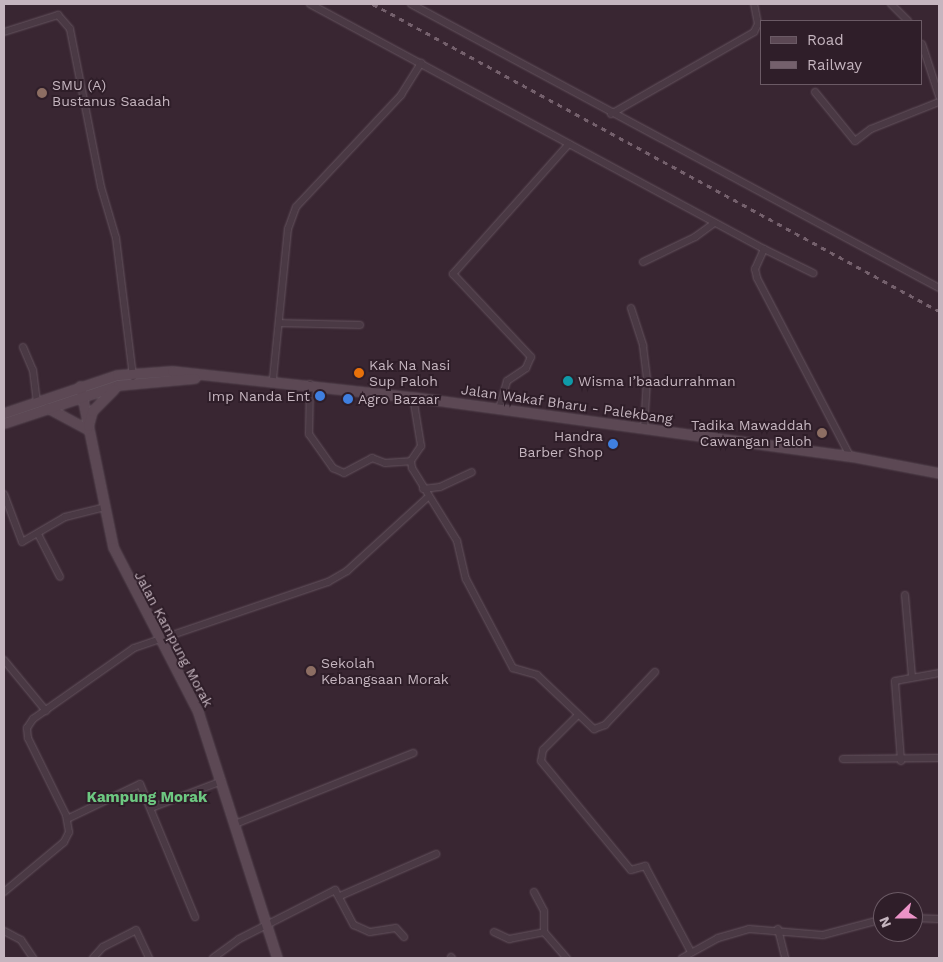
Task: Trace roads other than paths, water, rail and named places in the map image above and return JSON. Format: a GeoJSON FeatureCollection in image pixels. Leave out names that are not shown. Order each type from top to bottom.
{"type":"FeatureCollection","features":[{"type":"Feature","properties":{"kind":"main road","name":"Jalan Wakaf Bharu - Palekbang"},"geometry":{"type":"LineString","coordinates":[[4,414],[80,386],[132,373],[273,379],[850,456],[939,473]]}},
{"type":"Feature","properties":{"kind":"main road","name":"Jalan Wakaf Bharu - Palekbang"},"geometry":{"type":"LineString","coordinates":[[4,423],[118,385],[220,376]]}},
{"type":"Feature","properties":{"kind":"main road"},"geometry":{"type":"LineString","coordinates":[[48,408],[87,429],[92,411],[118,385]]}},
{"type":"Feature","properties":{"kind":"main road","name":"Jalan Kampung Morak"},"geometry":{"type":"LineString","coordinates":[[80,386],[102,508],[118,562],[198,712],[222,781],[277,958]]}},
{"type":"Feature","properties":{"kind":"street"},"geometry":{"type":"LineString","coordinates":[[310,4],[714,223],[813,273]]}},
{"type":"Feature","properties":{"kind":"street"},"geometry":{"type":"LineString","coordinates":[[412,4],[611,114],[939,288]]}},
{"type":"Feature","properties":{"kind":"street"},"geometry":{"type":"LineString","coordinates":[[611,114],[754,32],[758,24],[754,4]]}},
{"type":"Feature","properties":{"kind":"street"},"geometry":{"type":"LineString","coordinates":[[892,4],[907,20]]}},
{"type":"Feature","properties":{"kind":"street"},"geometry":{"type":"LineString","coordinates":[[4,32],[58,15],[70,29],[101,187],[116,238],[133,383]]}},
{"type":"Feature","properties":{"kind":"street"},"geometry":{"type":"LineString","coordinates":[[923,47],[939,96]]}},
{"type":"Feature","properties":{"kind":"street"},"geometry":{"type":"LineString","coordinates":[[273,379],[288,229],[296,208],[401,95],[421,63]]}},
{"type":"Feature","properties":{"kind":"street"},"geometry":{"type":"LineString","coordinates":[[815,92],[855,141],[871,129],[939,102]]}},
{"type":"Feature","properties":{"kind":"street"},"geometry":{"type":"LineString","coordinates":[[499,409],[507,381],[526,368],[531,357],[453,274],[569,144]]}},
{"type":"Feature","properties":{"kind":"street"},"geometry":{"type":"LineString","coordinates":[[643,262],[695,237],[714,223]]}},
{"type":"Feature","properties":{"kind":"street"},"geometry":{"type":"LineString","coordinates":[[764,249],[755,268],[756,278],[850,456]]}},
{"type":"Feature","properties":{"kind":"street"},"geometry":{"type":"LineString","coordinates":[[631,308],[643,346],[647,379],[644,429]]}},
{"type":"Feature","properties":{"kind":"street"},"geometry":{"type":"LineString","coordinates":[[279,322],[360,325]]}},
{"type":"Feature","properties":{"kind":"street"},"geometry":{"type":"LineString","coordinates":[[23,347],[33,370],[37,402]]}},
{"type":"Feature","properties":{"kind":"street"},"geometry":{"type":"LineString","coordinates":[[310,384],[309,434],[333,468],[344,473],[372,458],[385,463],[411,461]]}},
{"type":"Feature","properties":{"kind":"street"},"geometry":{"type":"LineString","coordinates":[[411,461],[421,446],[413,397]]}},
{"type":"Feature","properties":{"kind":"street"},"geometry":{"type":"LineString","coordinates":[[411,461],[427,498],[457,540],[466,579],[508,662],[517,672],[537,675],[577,716],[600,728],[655,672]]}},
{"type":"Feature","properties":{"kind":"street"},"geometry":{"type":"LineString","coordinates":[[423,489],[449,484],[472,472]]}},
{"type":"Feature","properties":{"kind":"street"},"geometry":{"type":"LineString","coordinates":[[4,494],[22,542],[74,514],[102,508]]}},
{"type":"Feature","properties":{"kind":"street"},"geometry":{"type":"LineString","coordinates":[[4,892],[64,842],[69,832],[67,818],[26,732],[29,723],[115,658],[160,639],[328,582],[347,572],[427,498]]}},
{"type":"Feature","properties":{"kind":"street"},"geometry":{"type":"LineString","coordinates":[[38,534],[60,577]]}},
{"type":"Feature","properties":{"kind":"street"},"geometry":{"type":"LineString","coordinates":[[904,595],[912,676]]}},
{"type":"Feature","properties":{"kind":"street"},"geometry":{"type":"LineString","coordinates":[[4,660],[46,710]]}},
{"type":"Feature","properties":{"kind":"street"},"geometry":{"type":"LineString","coordinates":[[901,761],[895,681],[912,676],[939,674]]}},
{"type":"Feature","properties":{"kind":"street"},"geometry":{"type":"LineString","coordinates":[[577,716],[543,750],[541,761],[631,870],[645,866],[691,952]]}},
{"type":"Feature","properties":{"kind":"street"},"geometry":{"type":"LineString","coordinates":[[235,824],[413,753]]}},
{"type":"Feature","properties":{"kind":"street"},"geometry":{"type":"LineString","coordinates":[[842,759],[901,761],[939,758]]}},
{"type":"Feature","properties":{"kind":"street"},"geometry":{"type":"LineString","coordinates":[[151,808],[222,781]]}},
{"type":"Feature","properties":{"kind":"street"},"geometry":{"type":"LineString","coordinates":[[67,818],[138,783],[151,808],[195,916]]}},
{"type":"Feature","properties":{"kind":"street"},"geometry":{"type":"LineString","coordinates":[[340,896],[436,854]]}},
{"type":"Feature","properties":{"kind":"street"},"geometry":{"type":"LineString","coordinates":[[214,958],[266,924],[328,891],[340,896],[354,925],[370,932],[396,928],[404,937]]}},
{"type":"Feature","properties":{"kind":"street"},"geometry":{"type":"LineString","coordinates":[[534,892],[544,911],[544,932],[566,958]]}},
{"type":"Feature","properties":{"kind":"street"},"geometry":{"type":"LineString","coordinates":[[923,918],[939,919]]}},
{"type":"Feature","properties":{"kind":"street"},"geometry":{"type":"LineString","coordinates":[[682,958],[691,952],[749,930],[778,929],[823,935],[873,922]]}},
{"type":"Feature","properties":{"kind":"street"},"geometry":{"type":"LineString","coordinates":[[778,929],[785,958]]}},
{"type":"Feature","properties":{"kind":"street"},"geometry":{"type":"LineString","coordinates":[[93,958],[104,947],[136,930],[149,958]]}},
{"type":"Feature","properties":{"kind":"street"},"geometry":{"type":"LineString","coordinates":[[4,931],[21,940],[34,958]]}},
{"type":"Feature","properties":{"kind":"street"},"geometry":{"type":"LineString","coordinates":[[494,932],[512,939],[544,932]]}},
{"type":"Feature","properties":{"kind":"railway"},"geometry":{"type":"LineString","coordinates":[[373,4],[939,311]]}},
{"type":"Feature","properties":{"kind":"place","name":"SMU (A) Bustanus Saadah"},"geometry":{"type":"Point","coordinates":[42,93]}},
{"type":"Feature","properties":{"kind":"place","name":"Kak Na Nasi Sup Paloh"},"geometry":{"type":"Point","coordinates":[359,373]}},
{"type":"Feature","properties":{"kind":"place","name":"Wisma I’baadurrahman"},"geometry":{"type":"Point","coordinates":[568,381]}},
{"type":"Feature","properties":{"kind":"place","name":"Imp Nanda Ent"},"geometry":{"type":"Point","coordinates":[320,396]}},
{"type":"Feature","properties":{"kind":"place","name":"Agro Bazaar"},"geometry":{"type":"Point","coordinates":[348,399]}},
{"type":"Feature","properties":{"kind":"place","name":"Tadika Mawaddah Cawangan Paloh"},"geometry":{"type":"Point","coordinates":[822,433]}},
{"type":"Feature","properties":{"kind":"place","name":"Handra Barber Shop"},"geometry":{"type":"Point","coordinates":[613,444]}},
{"type":"Feature","properties":{"kind":"place","name":"Sekolah Kebangsaan Morak"},"geometry":{"type":"Point","coordinates":[311,671]}},
{"type":"Feature","properties":{"kind":"district","name":"Kampung Morak"},"geometry":{"type":"Point","coordinates":[147,798]}}]}
